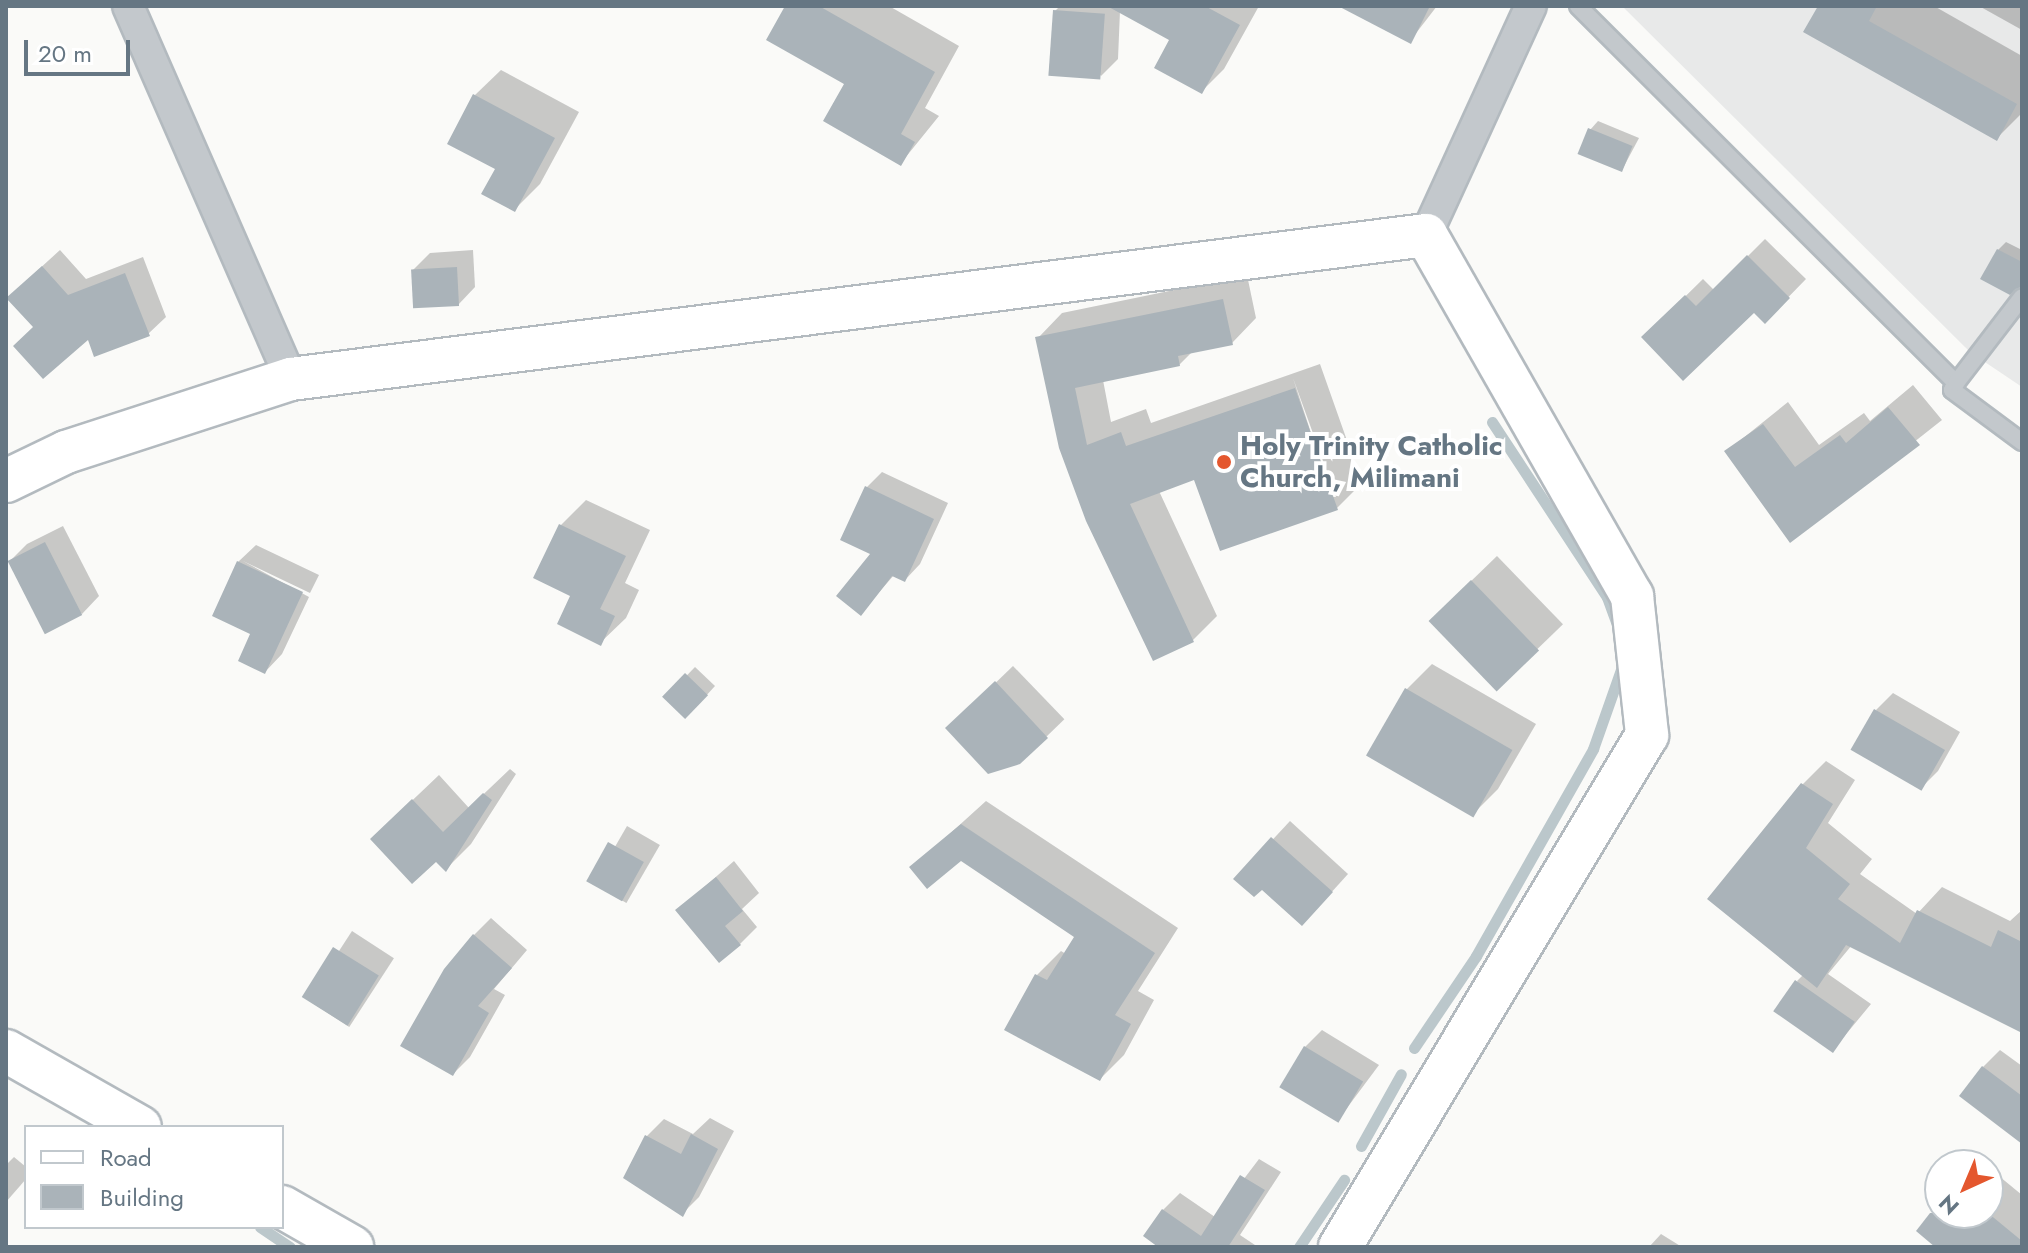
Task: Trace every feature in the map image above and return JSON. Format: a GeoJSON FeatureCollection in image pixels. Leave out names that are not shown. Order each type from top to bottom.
{"type":"FeatureCollection","features":[{"type":"Feature","properties":{"kind":"street"},"geometry":{"type":"LineString","coordinates":[[128,6],[291,379]]}},
{"type":"Feature","properties":{"kind":"street"},"geometry":{"type":"LineString","coordinates":[[1426,235],[1531,6]]}},
{"type":"Feature","properties":{"kind":"street"},"geometry":{"type":"LineString","coordinates":[[6,481],[66,452],[291,379],[1426,235]]}},
{"type":"Feature","properties":{"kind":"street"},"geometry":{"type":"LineString","coordinates":[[1340,1247],[1647,735],[1632,596],[1426,235]]}},
{"type":"Feature","properties":{"kind":"street"},"geometry":{"type":"LineString","coordinates":[[6,1051],[136,1125]]}},
{"type":"Feature","properties":{"kind":"street"},"geometry":{"type":"LineString","coordinates":[[284,1208],[352,1247]]}},
{"type":"Feature","properties":{"kind":"lane"},"geometry":{"type":"LineString","coordinates":[[1578,6],[1956,383]]}},
{"type":"Feature","properties":{"kind":"lane"},"geometry":{"type":"LineString","coordinates":[[2022,297],[1952,390],[2022,442]]}},
{"type":"Feature","properties":{"kind":"shaded area"},"geometry":{"type":"Polygon","coordinates":[[[1622,6],[2022,6],[2022,387],[1970,352],[1622,6]]]}},
{"type":"Feature","properties":{"kind":"building"},"geometry":{"type":"Polygon","coordinates":[[[785,6],[819,6],[935,72],[901,134],[915,142],[901,166],[823,121],[844,84],[766,40],[785,6]]]}},
{"type":"Feature","properties":{"kind":"building"},"geometry":{"type":"Polygon","coordinates":[[[1107,6],[1205,6],[1240,25],[1202,94],[1154,68],[1169,40],[1107,6]]]}},
{"type":"Feature","properties":{"kind":"building"},"geometry":{"type":"Polygon","coordinates":[[[1338,6],[1430,6],[1411,44],[1338,6]]]}},
{"type":"Feature","properties":{"kind":"building"},"geometry":{"type":"Polygon","coordinates":[[[1818,6],[1877,6],[1869,21],[2017,104],[1997,141],[1803,32],[1818,6]]]}},
{"type":"Feature","properties":{"kind":"building"},"geometry":{"type":"Polygon","coordinates":[[[1053,10],[1105,14],[1100,79],[1048,76],[1053,10]]]}},
{"type":"Feature","properties":{"kind":"building"},"geometry":{"type":"Polygon","coordinates":[[[473,94],[555,138],[515,212],[481,194],[495,169],[447,144],[473,94]]]}},
{"type":"Feature","properties":{"kind":"building"},"geometry":{"type":"Polygon","coordinates":[[[1588,128],[1633,146],[1622,172],[1578,154],[1588,128]]]}},
{"type":"Feature","properties":{"kind":"building"},"geometry":{"type":"Polygon","coordinates":[[[1997,249],[2022,262],[2022,286],[2010,295],[1980,279],[1997,249]]]}},
{"type":"Feature","properties":{"kind":"building"},"geometry":{"type":"Polygon","coordinates":[[[1747,255],[1790,298],[1765,324],[1754,313],[1683,381],[1641,337],[1685,295],[1696,306],[1747,255]]]}},
{"type":"Feature","properties":{"kind":"building"},"geometry":{"type":"Polygon","coordinates":[[[42,266],[68,295],[125,273],[150,336],[94,357],[88,340],[43,379],[13,346],[33,327],[6,298],[42,266]]]}},
{"type":"Feature","properties":{"kind":"building"},"geometry":{"type":"Polygon","coordinates":[[[457,267],[459,306],[413,308],[411,269],[457,267]]]}},
{"type":"Feature","properties":{"kind":"building"},"geometry":{"type":"Polygon","coordinates":[[[1223,299],[1233,345],[1178,356],[1180,366],[1075,388],[1087,445],[1121,432],[1126,446],[1295,388],[1338,510],[1220,551],[1194,480],[1130,504],[1194,642],[1153,661],[1086,521],[1059,448],[1035,337],[1223,299]]]}},
{"type":"Feature","properties":{"kind":"building"},"geometry":{"type":"Polygon","coordinates":[[[1888,407],[1920,445],[1790,543],[1724,451],[1763,424],[1795,467],[1840,435],[1846,443],[1888,407]]]}},
{"type":"Feature","properties":{"kind":"building"},"geometry":{"type":"Polygon","coordinates":[[[865,486],[934,519],[905,582],[892,576],[861,616],[836,596],[870,554],[840,540],[865,486]]]}},
{"type":"Feature","properties":{"kind":"building"},"geometry":{"type":"Polygon","coordinates":[[[559,524],[626,556],[600,609],[615,616],[601,646],[557,624],[570,596],[533,578],[559,524]]]}},
{"type":"Feature","properties":{"kind":"building"},"geometry":{"type":"Polygon","coordinates":[[[45,542],[82,615],[45,634],[8,561],[45,542]]]}},
{"type":"Feature","properties":{"kind":"building"},"geometry":{"type":"Polygon","coordinates":[[[237,561],[303,592],[265,674],[238,661],[250,634],[212,616],[237,561]]]}},
{"type":"Feature","properties":{"kind":"building"},"geometry":{"type":"Polygon","coordinates":[[[1471,580],[1539,650],[1497,691],[1429,621],[1471,580]]]}},
{"type":"Feature","properties":{"kind":"building"},"geometry":{"type":"Polygon","coordinates":[[[685,673],[708,695],[685,719],[662,697],[685,673]]]}},
{"type":"Feature","properties":{"kind":"building"},"geometry":{"type":"Polygon","coordinates":[[[995,681],[1048,738],[1020,764],[988,774],[945,728],[995,681]]]}},
{"type":"Feature","properties":{"kind":"building"},"geometry":{"type":"Polygon","coordinates":[[[1405,688],[1512,750],[1473,818],[1366,756],[1405,688]]]}},
{"type":"Feature","properties":{"kind":"building"},"geometry":{"type":"Polygon","coordinates":[[[1874,709],[1945,750],[1922,791],[1850,750],[1874,709]]]}},
{"type":"Feature","properties":{"kind":"building"},"geometry":{"type":"Polygon","coordinates":[[[1801,783],[1833,804],[1806,848],[1850,884],[1838,899],[1900,943],[1917,910],[1991,947],[1998,930],[2022,942],[2022,1033],[1846,945],[1817,988],[1707,899],[1801,783]]]}},
{"type":"Feature","properties":{"kind":"building"},"geometry":{"type":"Polygon","coordinates":[[[483,793],[492,800],[446,872],[436,862],[412,884],[370,839],[412,799],[443,832],[483,793]]]}},
{"type":"Feature","properties":{"kind":"building"},"geometry":{"type":"Polygon","coordinates":[[[961,824],[1155,953],[1115,1015],[1131,1024],[1100,1081],[1004,1030],[1035,974],[1047,980],[1074,937],[961,861],[927,889],[909,867],[961,824]]]}},
{"type":"Feature","properties":{"kind":"building"},"geometry":{"type":"Polygon","coordinates":[[[1271,837],[1333,892],[1302,926],[1262,890],[1254,897],[1233,879],[1271,837]]]}},
{"type":"Feature","properties":{"kind":"building"},"geometry":{"type":"Polygon","coordinates":[[[608,842],[644,862],[622,901],[586,881],[608,842]]]}},
{"type":"Feature","properties":{"kind":"building"},"geometry":{"type":"Polygon","coordinates":[[[716,877],[743,911],[725,926],[741,945],[719,963],[675,910],[716,877]]]}},
{"type":"Feature","properties":{"kind":"building"},"geometry":{"type":"Polygon","coordinates":[[[473,934],[512,968],[478,1006],[489,1013],[453,1076],[400,1046],[444,969],[473,934]]]}},
{"type":"Feature","properties":{"kind":"building"},"geometry":{"type":"Polygon","coordinates":[[[333,947],[379,976],[348,1026],[302,997],[333,947]]]}},
{"type":"Feature","properties":{"kind":"building"},"geometry":{"type":"Polygon","coordinates":[[[1795,980],[1855,1022],[1833,1053],[1773,1011],[1795,980]]]}},
{"type":"Feature","properties":{"kind":"building"},"geometry":{"type":"Polygon","coordinates":[[[1304,1046],[1363,1082],[1338,1123],[1279,1087],[1304,1046]]]}},
{"type":"Feature","properties":{"kind":"building"},"geometry":{"type":"Polygon","coordinates":[[[1982,1066],[2022,1096],[2022,1144],[1959,1096],[1982,1066]]]}},
{"type":"Feature","properties":{"kind":"building"},"geometry":{"type":"Polygon","coordinates":[[[691,1134],[718,1149],[683,1217],[623,1178],[645,1135],[681,1154],[691,1134]]]}},
{"type":"Feature","properties":{"kind":"building"},"geometry":{"type":"Polygon","coordinates":[[[1240,1175],[1265,1190],[1228,1247],[1158,1247],[1143,1236],[1162,1209],[1201,1236],[1240,1175]]]}},
{"type":"Feature","properties":{"kind":"building"},"geometry":{"type":"Polygon","coordinates":[[[1924,1221],[1924,1229],[2004,1229],[2004,1226],[2022,1241],[2022,1247],[1935,1247],[1916,1231],[1924,1221]]]}},
{"type":"Feature","properties":{"kind":"waterway"},"geometry":{"type":"LineString","coordinates":[[1492,422],[1607,597],[1617,624]]}},
{"type":"Feature","properties":{"kind":"waterway"},"geometry":{"type":"LineString","coordinates":[[1414,1048],[1476,956],[1593,749],[1623,664]]}},
{"type":"Feature","properties":{"kind":"waterway"},"geometry":{"type":"LineString","coordinates":[[1361,1146],[1401,1074]]}},
{"type":"Feature","properties":{"kind":"waterway"},"geometry":{"type":"LineString","coordinates":[[1299,1247],[1344,1180]]}},
{"type":"Feature","properties":{"kind":"waterway"},"geometry":{"type":"LineString","coordinates":[[263,1229],[290,1247]]}},
{"type":"Feature","properties":{"kind":"place","name":"Holy Trinity Catholic Church, Milimani"},"geometry":{"type":"Point","coordinates":[1224,462]}}]}
